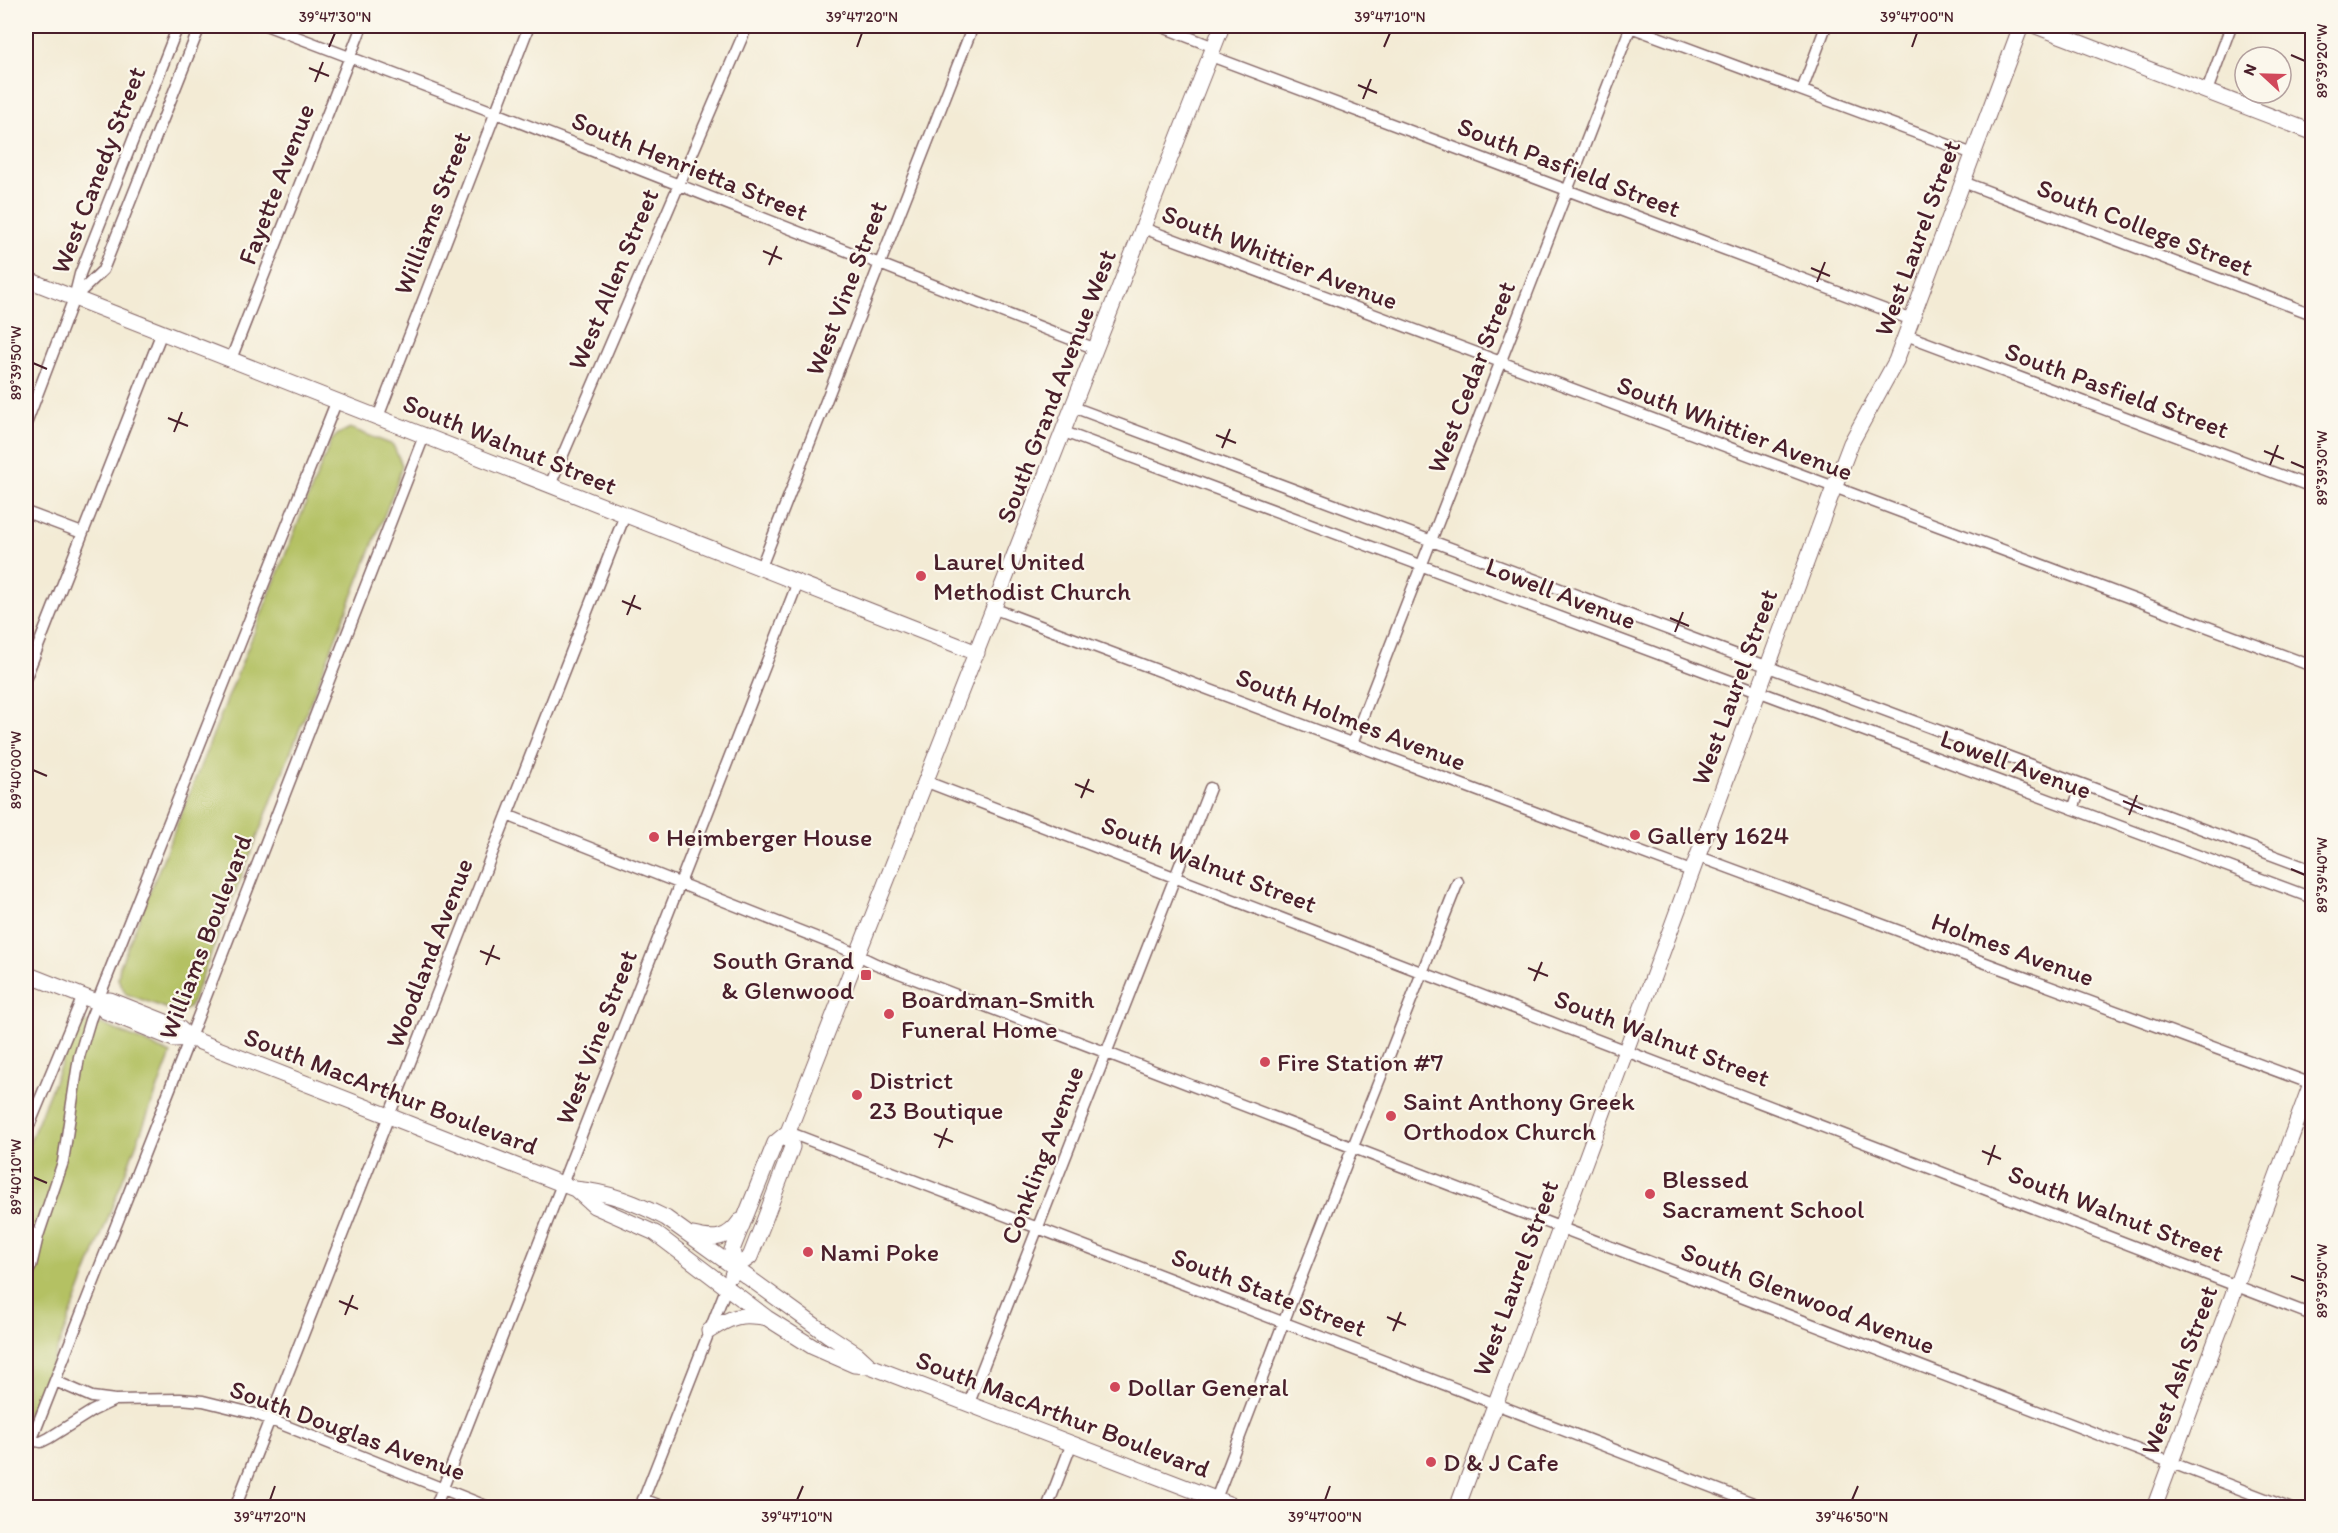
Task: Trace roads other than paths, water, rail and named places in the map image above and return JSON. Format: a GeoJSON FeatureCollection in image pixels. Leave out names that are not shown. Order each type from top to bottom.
{"type":"FeatureCollection","features":[{"type":"Feature","properties":{"kind":"street","name":"West Canedy Street"},"geometry":{"type":"LineString","coordinates":[[26,424],[75,297],[80,274],[178,26]]}},
{"type":"Feature","properties":{"kind":"street","name":"West Canedy Street"},"geometry":{"type":"LineString","coordinates":[[75,297],[103,270],[200,26]]}},
{"type":"Feature","properties":{"kind":"street","name":"South Henrietta Street"},"geometry":{"type":"LineString","coordinates":[[268,26],[496,113],[1096,349]]}},
{"type":"Feature","properties":{"kind":"street","name":"Fayette Avenue"},"geometry":{"type":"LineString","coordinates":[[231,359],[362,26]]}},
{"type":"Feature","properties":{"kind":"street","name":"Williams Street"},"geometry":{"type":"LineString","coordinates":[[378,417],[529,26]]}},
{"type":"Feature","properties":{"kind":"street","name":"West Allen Street"},"geometry":{"type":"LineString","coordinates":[[550,485],[747,26]]}},
{"type":"Feature","properties":{"kind":"street","name":"West Vine Street"},"geometry":{"type":"LineString","coordinates":[[761,567],[973,26]]}},
{"type":"Feature","properties":{"kind":"street","name":"South Pasfield Street"},"geometry":{"type":"LineString","coordinates":[[1160,26],[1213,51],[1566,190],[1912,320]]}},
{"type":"Feature","properties":{"kind":"street","name":"South Grand Avenue West"},"geometry":{"type":"LineString","coordinates":[[736,1267],[732,1250],[775,1143],[789,1132],[1222,26]]}},
{"type":"Feature","properties":{"kind":"street"},"geometry":{"type":"LineString","coordinates":[[1630,26],[1973,154]]}},
{"type":"Feature","properties":{"kind":"street","name":"West Cedar Street"},"geometry":{"type":"LineString","coordinates":[[1352,744],[1630,26]]}},
{"type":"Feature","properties":{"kind":"street"},"geometry":{"type":"LineString","coordinates":[[1802,90],[1826,26]]}},
{"type":"Feature","properties":{"kind":"street","name":"West Laurel Street"},"geometry":{"type":"LineString","coordinates":[[1457,1508],[1559,1226],[1833,488],[1851,442],[1889,377],[2021,26]]}},
{"type":"Feature","properties":{"kind":"street"},"geometry":{"type":"LineString","coordinates":[[2036,26],[2313,132]]}},
{"type":"Feature","properties":{"kind":"street"},"geometry":{"type":"LineString","coordinates":[[2207,92],[2231,26]]}},
{"type":"Feature","properties":{"kind":"street","name":"South College Street"},"geometry":{"type":"LineString","coordinates":[[1963,182],[2313,314]]}},
{"type":"Feature","properties":{"kind":"street","name":"South Whittier Avenue"},"geometry":{"type":"LineString","coordinates":[[1143,228],[1500,364],[2313,666]]}},
{"type":"Feature","properties":{"kind":"street","name":"South Walnut Street"},"geometry":{"type":"LineString","coordinates":[[26,279],[977,653]]}},
{"type":"Feature","properties":{"kind":"street"},"geometry":{"type":"LineString","coordinates":[[26,677],[162,332]]}},
{"type":"Feature","properties":{"kind":"street","name":"South Pasfield Street"},"geometry":{"type":"LineString","coordinates":[[1906,335],[2313,487]]}},
{"type":"Feature","properties":{"kind":"street"},"geometry":{"type":"LineString","coordinates":[[26,1133],[90,999],[336,400]]}},
{"type":"Feature","properties":{"kind":"street","name":"Lowell Avenue"},"geometry":{"type":"LineString","coordinates":[[1073,407],[2313,870]]}},
{"type":"Feature","properties":{"kind":"street","name":"Lowell Avenue"},"geometry":{"type":"LineString","coordinates":[[1064,432],[2313,898]]}},
{"type":"Feature","properties":{"kind":"street","name":"Williams Boulevard"},"geometry":{"type":"LineString","coordinates":[[26,1454],[424,436]]}},
{"type":"Feature","properties":{"kind":"street"},"geometry":{"type":"LineString","coordinates":[[26,512],[82,533]]}},
{"type":"Feature","properties":{"kind":"street","name":"Woodland Avenue"},"geometry":{"type":"LineString","coordinates":[[235,1508],[625,515]]}},
{"type":"Feature","properties":{"kind":"street","name":"West Vine Street"},"geometry":{"type":"LineString","coordinates":[[435,1508],[569,1187],[681,884],[798,582]]}},
{"type":"Feature","properties":{"kind":"street","name":"South Holmes Avenue"},"geometry":{"type":"LineString","coordinates":[[994,609],[1691,871]]}},
{"type":"Feature","properties":{"kind":"street","name":"South Walnut Street"},"geometry":{"type":"LineString","coordinates":[[927,782],[2313,1315]]}},
{"type":"Feature","properties":{"kind":"street"},"geometry":{"type":"LineString","coordinates":[[2073,809],[2082,785]]}},
{"type":"Feature","properties":{"kind":"street","name":"Conkling Avenue"},"geometry":{"type":"LineString","coordinates":[[969,1403],[1210,788]]}},
{"type":"Feature","properties":{"kind":"street","name":"South Glenwood Avenue"},"geometry":{"type":"LineString","coordinates":[[507,815],[843,948],[858,956],[2289,1508]]}},
{"type":"Feature","properties":{"kind":"street","name":"Holmes Avenue"},"geometry":{"type":"LineString","coordinates":[[1697,856],[2312,1083]]}},
{"type":"Feature","properties":{"kind":"street"},"geometry":{"type":"LineString","coordinates":[[1216,1499],[1458,882]]}},
{"type":"Feature","properties":{"kind":"street","name":"South MacArthur Boulevard"},"geometry":{"type":"LineString","coordinates":[[26,974],[90,999],[110,1000],[178,1027],[190,1038],[569,1187],[600,1191],[638,1204],[691,1234],[857,1354],[870,1366]]}},
{"type":"Feature","properties":{"kind":"street"},"geometry":{"type":"LineString","coordinates":[[26,1276],[31,1266],[30,1232],[63,1162],[90,999]]}},
{"type":"Feature","properties":{"kind":"street","name":"West Ash Street"},"geometry":{"type":"LineString","coordinates":[[2154,1508],[2312,1083]]}},
{"type":"Feature","properties":{"kind":"street","name":"South Grand Avenue West"},"geometry":{"type":"LineString","coordinates":[[641,1503],[727,1286],[736,1267],[750,1257],[792,1147],[789,1132]]}},
{"type":"Feature","properties":{"kind":"street","name":"South State Street"},"geometry":{"type":"LineString","coordinates":[[789,1132],[1766,1508]]}},
{"type":"Feature","properties":{"kind":"street","name":"South MacArthur Boulevard"},"geometry":{"type":"LineString","coordinates":[[569,1187],[594,1206],[655,1233],[767,1318],[831,1356],[854,1365],[870,1366],[1239,1508]]}},
{"type":"Feature","properties":{"kind":"street"},"geometry":{"type":"LineString","coordinates":[[691,1234],[709,1239],[722,1238],[734,1230],[751,1203]]}},
{"type":"Feature","properties":{"kind":"street"},"geometry":{"type":"LineString","coordinates":[[709,1331],[724,1321],[741,1315],[767,1318]]}},
{"type":"Feature","properties":{"kind":"street","name":"South Douglas Avenue"},"geometry":{"type":"LineString","coordinates":[[55,1381],[92,1397],[115,1400],[203,1401],[270,1419],[491,1508]]}},
{"type":"Feature","properties":{"kind":"street","name":"South Douglas Avenue"},"geometry":{"type":"LineString","coordinates":[[31,1440],[41,1442],[115,1400]]}},
{"type":"Feature","properties":{"kind":"street"},"geometry":{"type":"LineString","coordinates":[[1047,1508],[1072,1443]]}},
{"type":"Feature","properties":{"kind":"street"},"geometry":{"type":"LineString","coordinates":[[641,1503],[666,1508]]}},
{"type":"Feature","properties":{"kind":"place","name":"Laurel United Methodist Church"},"geometry":{"type":"Point","coordinates":[921,576]}},
{"type":"Feature","properties":{"kind":"place","name":"Gallery 1624"},"geometry":{"type":"Point","coordinates":[1635,835]}},
{"type":"Feature","properties":{"kind":"place","name":"Heimberger House"},"geometry":{"type":"Point","coordinates":[654,837]}},
{"type":"Feature","properties":{"kind":"place","name":"South Grand & Glenwood"},"geometry":{"type":"Point","coordinates":[866,975]}},
{"type":"Feature","properties":{"kind":"place","name":"Boardman-Smith Funeral Home"},"geometry":{"type":"Point","coordinates":[889,1014]}},
{"type":"Feature","properties":{"kind":"place","name":"Fire Station #7"},"geometry":{"type":"Point","coordinates":[1265,1062]}},
{"type":"Feature","properties":{"kind":"place","name":"District 23 Boutique"},"geometry":{"type":"Point","coordinates":[857,1095]}},
{"type":"Feature","properties":{"kind":"place","name":"Saint Anthony Greek Orthodox Church"},"geometry":{"type":"Point","coordinates":[1391,1116]}},
{"type":"Feature","properties":{"kind":"place","name":"Blessed Sacrament School"},"geometry":{"type":"Point","coordinates":[1650,1194]}},
{"type":"Feature","properties":{"kind":"place","name":"Nami Poke"},"geometry":{"type":"Point","coordinates":[808,1252]}},
{"type":"Feature","properties":{"kind":"place","name":"Dollar General"},"geometry":{"type":"Point","coordinates":[1115,1387]}},
{"type":"Feature","properties":{"kind":"place","name":"D & J Cafe"},"geometry":{"type":"Point","coordinates":[1431,1462]}}]}
